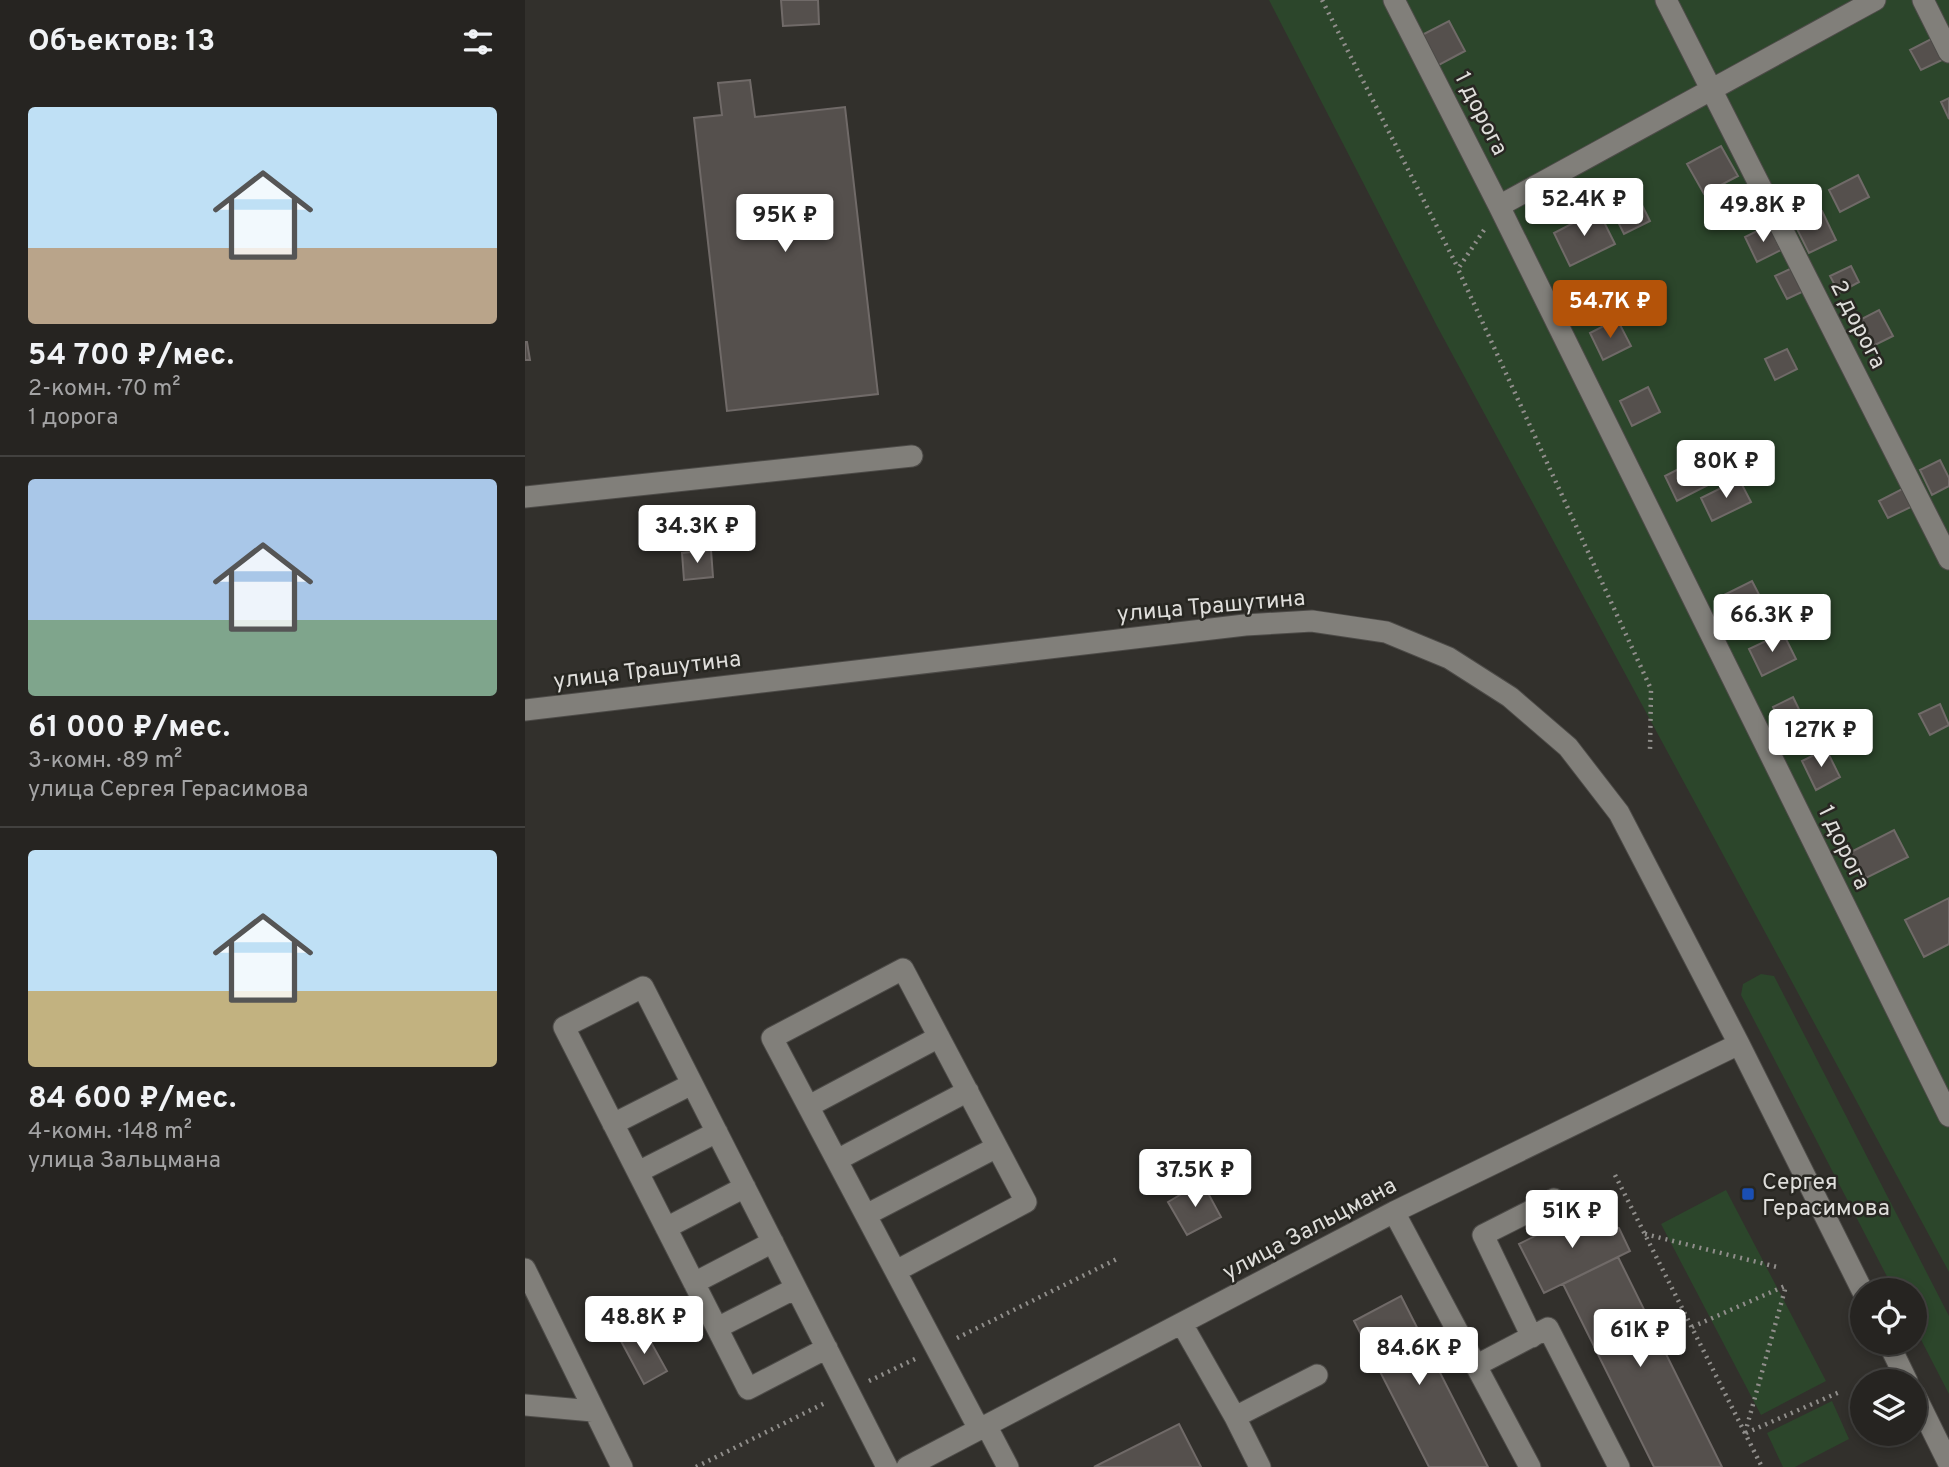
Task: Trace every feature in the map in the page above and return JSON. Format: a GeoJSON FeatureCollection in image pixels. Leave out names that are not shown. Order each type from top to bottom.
{"type":"FeatureCollection","features":[{"type":"Feature","properties":{"kind":"street","name":"1 дорога"},"geometry":{"type":"LineString","coordinates":[[1394,0],[1499,206],[1949,1116]]}},
{"type":"Feature","properties":{"kind":"street","name":"2 дорога"},"geometry":{"type":"LineString","coordinates":[[1666,0],[1949,559]]}},
{"type":"Feature","properties":{"kind":"street"},"geometry":{"type":"LineString","coordinates":[[1499,206],[1875,0]]}},
{"type":"Feature","properties":{"kind":"street"},"geometry":{"type":"LineString","coordinates":[[1923,0],[1949,52]]}},
{"type":"Feature","properties":{"kind":"street"},"geometry":{"type":"LineString","coordinates":[[525,497],[912,456]]}},
{"type":"Feature","properties":{"kind":"street","name":"улица Трашутина"},"geometry":{"type":"LineString","coordinates":[[525,710],[1245,625],[1311,621],[1386,632],[1449,658],[1510,697],[1567,747],[1619,813],[1856,1278]]}},
{"type":"Feature","properties":{"kind":"street"},"geometry":{"type":"LineString","coordinates":[[896,1271],[1026,1202],[903,969],[772,1038],[936,1348],[1009,1467]]}},
{"type":"Feature","properties":{"kind":"street"},"geometry":{"type":"LineString","coordinates":[[827,1348],[748,1389],[564,1027],[643,987],[716,1132],[745,1187],[849,1391],[887,1467]]}},
{"type":"Feature","properties":{"kind":"street"},"geometry":{"type":"LineString","coordinates":[[809,1106],[939,1037]]}},
{"type":"Feature","properties":{"kind":"street","name":"улица Зальцмана"},"geometry":{"type":"LineString","coordinates":[[907,1467],[1394,1212],[1739,1044]]}},
{"type":"Feature","properties":{"kind":"street"},"geometry":{"type":"LineString","coordinates":[[613,1124],[692,1084]]}},
{"type":"Feature","properties":{"kind":"street"},"geometry":{"type":"LineString","coordinates":[[837,1160],[968,1091]]}},
{"type":"Feature","properties":{"kind":"street"},"geometry":{"type":"LineString","coordinates":[[638,1172],[716,1132]]}},
{"type":"Feature","properties":{"kind":"street"},"geometry":{"type":"LineString","coordinates":[[866,1215],[997,1147]]}},
{"type":"Feature","properties":{"kind":"street"},"geometry":{"type":"LineString","coordinates":[[666,1227],[745,1187]]}},
{"type":"Feature","properties":{"kind":"street"},"geometry":{"type":"LineString","coordinates":[[1532,1337],[1483,1235],[1554,1199]]}},
{"type":"Feature","properties":{"kind":"street"},"geometry":{"type":"LineString","coordinates":[[1394,1212],[1529,1467]]}},
{"type":"Feature","properties":{"kind":"street"},"geometry":{"type":"LineString","coordinates":[[694,1283],[773,1242]]}},
{"type":"Feature","properties":{"kind":"street"},"geometry":{"type":"LineString","coordinates":[[525,1269],[622,1467]]}},
{"type":"Feature","properties":{"kind":"street"},"geometry":{"type":"LineString","coordinates":[[717,1328],[796,1288]]}},
{"type":"Feature","properties":{"kind":"street"},"geometry":{"type":"LineString","coordinates":[[1182,1324],[1260,1467]]}},
{"type":"Feature","properties":{"kind":"street"},"geometry":{"type":"LineString","coordinates":[[1477,1365],[1548,1328],[1619,1467]]}},
{"type":"Feature","properties":{"kind":"street"},"geometry":{"type":"LineString","coordinates":[[1235,1417],[1317,1375]]}},
{"type":"Feature","properties":{"kind":"street"},"geometry":{"type":"LineString","coordinates":[[525,1405],[593,1410]]}},
{"type":"Feature","properties":{"kind":"street"},"geometry":{"type":"LineString","coordinates":[[1927,1419],[1949,1464]]}},
{"type":"Feature","properties":{"kind":"path"},"geometry":{"type":"LineString","coordinates":[[1322,0],[1458,269],[1651,689],[1650,751]]}},
{"type":"Feature","properties":{"kind":"path"},"geometry":{"type":"LineString","coordinates":[[1458,269],[1499,206]]}},
{"type":"Feature","properties":{"kind":"path"},"geometry":{"type":"LineString","coordinates":[[1615,1175],[1762,1467]]}},
{"type":"Feature","properties":{"kind":"path"},"geometry":{"type":"LineString","coordinates":[[1645,1234],[1777,1268]]}},
{"type":"Feature","properties":{"kind":"path"},"geometry":{"type":"LineString","coordinates":[[696,1467],[1119,1258]]}},
{"type":"Feature","properties":{"kind":"path"},"geometry":{"type":"LineString","coordinates":[[1692,1327],[1786,1286],[1745,1433]]}},
{"type":"Feature","properties":{"kind":"path"},"geometry":{"type":"LineString","coordinates":[[1745,1433],[1842,1391]]}},
{"type":"Feature","properties":{"kind":"green space"},"geometry":{"type":"Polygon","coordinates":[[[1269,0],[1949,0],[1949,1272],[1437,326],[1269,0]]]}},
{"type":"Feature","properties":{"kind":"green space"},"geometry":{"type":"Polygon","coordinates":[[[1761,974],[1774,976],[1949,1316],[1949,1394],[1927,1351],[1927,1278],[1888,1278],[1741,995],[1743,984],[1761,974]]]}},
{"type":"Feature","properties":{"kind":"green space"},"geometry":{"type":"Polygon","coordinates":[[[1726,1190],[1826,1381],[1761,1415],[1661,1224],[1726,1190]]]}},
{"type":"Feature","properties":{"kind":"green space"},"geometry":{"type":"Polygon","coordinates":[[[1832,1401],[1849,1439],[1795,1467],[1783,1467],[1767,1433],[1832,1401]]]}},
{"type":"Feature","properties":{"kind":"building"},"geometry":{"type":"Polygon","coordinates":[[[781,0],[818,0],[819,24],[783,26],[781,0]]]}},
{"type":"Feature","properties":{"kind":"building"},"geometry":{"type":"Polygon","coordinates":[[[1449,21],[1465,51],[1437,66],[1422,35],[1449,21]]]}},
{"type":"Feature","properties":{"kind":"building"},"geometry":{"type":"Polygon","coordinates":[[[1933,38],[1944,59],[1921,70],[1910,50],[1933,38]]]}},
{"type":"Feature","properties":{"kind":"building"},"geometry":{"type":"Polygon","coordinates":[[[750,80],[755,117],[845,107],[878,394],[727,411],[694,118],[722,115],[718,83],[750,80]]]}},
{"type":"Feature","properties":{"kind":"building"},"geometry":{"type":"Polygon","coordinates":[[[1949,98],[1949,119],[1941,102],[1949,98]]]}},
{"type":"Feature","properties":{"kind":"building"},"geometry":{"type":"Polygon","coordinates":[[[1721,146],[1738,176],[1704,194],[1687,164],[1721,146]]]}},
{"type":"Feature","properties":{"kind":"building"},"geometry":{"type":"Polygon","coordinates":[[[1858,175],[1869,197],[1840,212],[1829,190],[1858,175]]]}},
{"type":"Feature","properties":{"kind":"building"},"geometry":{"type":"Polygon","coordinates":[[[1636,193],[1650,221],[1624,234],[1610,206],[1636,193]]]}},
{"type":"Feature","properties":{"kind":"building"},"geometry":{"type":"Polygon","coordinates":[[[1598,210],[1615,244],[1570,266],[1554,233],[1598,210]]]}},
{"type":"Feature","properties":{"kind":"building"},"geometry":{"type":"Polygon","coordinates":[[[1822,211],[1836,240],[1809,253],[1795,225],[1822,211]]]}},
{"type":"Feature","properties":{"kind":"building"},"geometry":{"type":"Polygon","coordinates":[[[1769,225],[1781,250],[1757,262],[1745,237],[1769,225]]]}},
{"type":"Feature","properties":{"kind":"building"},"geometry":{"type":"Polygon","coordinates":[[[1851,266],[1859,282],[1839,293],[1830,276],[1851,266]]]}},
{"type":"Feature","properties":{"kind":"building"},"geometry":{"type":"Polygon","coordinates":[[[1792,268],[1804,291],[1787,299],[1775,276],[1792,268]]]}},
{"type":"Feature","properties":{"kind":"building"},"geometry":{"type":"Polygon","coordinates":[[[1879,310],[1893,336],[1865,350],[1852,324],[1879,310]]]}},
{"type":"Feature","properties":{"kind":"building"},"geometry":{"type":"Polygon","coordinates":[[[1617,319],[1631,346],[1603,360],[1590,333],[1617,319]]]}},
{"type":"Feature","properties":{"kind":"building"},"geometry":{"type":"Polygon","coordinates":[[[527,342],[530,360],[525,360],[527,342]]]}},
{"type":"Feature","properties":{"kind":"building"},"geometry":{"type":"Polygon","coordinates":[[[1787,349],[1797,369],[1775,380],[1765,359],[1787,349]]]}},
{"type":"Feature","properties":{"kind":"building"},"geometry":{"type":"Polygon","coordinates":[[[1648,387],[1660,412],[1632,426],[1620,401],[1648,387]]]}},
{"type":"Feature","properties":{"kind":"building"},"geometry":{"type":"Polygon","coordinates":[[[1696,460],[1708,485],[1677,501],[1665,476],[1696,460]]]}},
{"type":"Feature","properties":{"kind":"building"},"geometry":{"type":"Polygon","coordinates":[[[1940,460],[1949,478],[1949,486],[1932,495],[1920,470],[1940,460]]]}},
{"type":"Feature","properties":{"kind":"building"},"geometry":{"type":"Polygon","coordinates":[[[1739,479],[1751,502],[1712,521],[1701,498],[1739,479]]]}},
{"type":"Feature","properties":{"kind":"building"},"geometry":{"type":"Polygon","coordinates":[[[1906,487],[1915,505],[1888,518],[1879,501],[1906,487]]]}},
{"type":"Feature","properties":{"kind":"building"},"geometry":{"type":"Polygon","coordinates":[[[711,550],[713,577],[684,580],[682,553],[711,550]]]}},
{"type":"Feature","properties":{"kind":"building"},"geometry":{"type":"Polygon","coordinates":[[[1752,581],[1766,608],[1735,623],[1722,596],[1752,581]]]}},
{"type":"Feature","properties":{"kind":"building"},"geometry":{"type":"Polygon","coordinates":[[[1783,633],[1796,659],[1762,676],[1749,649],[1783,633]]]}},
{"type":"Feature","properties":{"kind":"building"},"geometry":{"type":"Polygon","coordinates":[[[1793,697],[1808,728],[1788,738],[1773,707],[1793,697]]]}},
{"type":"Feature","properties":{"kind":"building"},"geometry":{"type":"Polygon","coordinates":[[[1940,704],[1949,725],[1930,735],[1919,714],[1940,704]]]}},
{"type":"Feature","properties":{"kind":"building"},"geometry":{"type":"Polygon","coordinates":[[[1826,749],[1840,777],[1816,790],[1802,761],[1826,749]]]}},
{"type":"Feature","properties":{"kind":"building"},"geometry":{"type":"Polygon","coordinates":[[[1894,830],[1908,857],[1862,880],[1849,853],[1894,830]]]}},
{"type":"Feature","properties":{"kind":"building"},"geometry":{"type":"Polygon","coordinates":[[[1949,898],[1949,944],[1924,957],[1905,920],[1949,898]]]}},
{"type":"Feature","properties":{"kind":"building"},"geometry":{"type":"Polygon","coordinates":[[[1202,1182],[1221,1217],[1187,1235],[1168,1202],[1202,1182]]]}},
{"type":"Feature","properties":{"kind":"building"},"geometry":{"type":"Polygon","coordinates":[[[1577,1215],[1619,1228],[1630,1251],[1544,1293],[1519,1244],[1577,1215]]]}},
{"type":"Feature","properties":{"kind":"building"},"geometry":{"type":"Polygon","coordinates":[[[1618,1257],[1722,1467],[1654,1467],[1563,1284],[1618,1257]]]}},
{"type":"Feature","properties":{"kind":"building"},"geometry":{"type":"Polygon","coordinates":[[[1401,1296],[1488,1467],[1429,1467],[1354,1321],[1401,1296]]]}},
{"type":"Feature","properties":{"kind":"building"},"geometry":{"type":"Polygon","coordinates":[[[643,1328],[667,1371],[644,1384],[621,1341],[643,1328]]]}},
{"type":"Feature","properties":{"kind":"building"},"geometry":{"type":"Polygon","coordinates":[[[1179,1424],[1201,1467],[1094,1467],[1179,1424]]]}},
{"type":"Feature","properties":{"kind":"place","name":"Сергея Герасимова"},"geometry":{"type":"Point","coordinates":[1748,1194]}}]}
